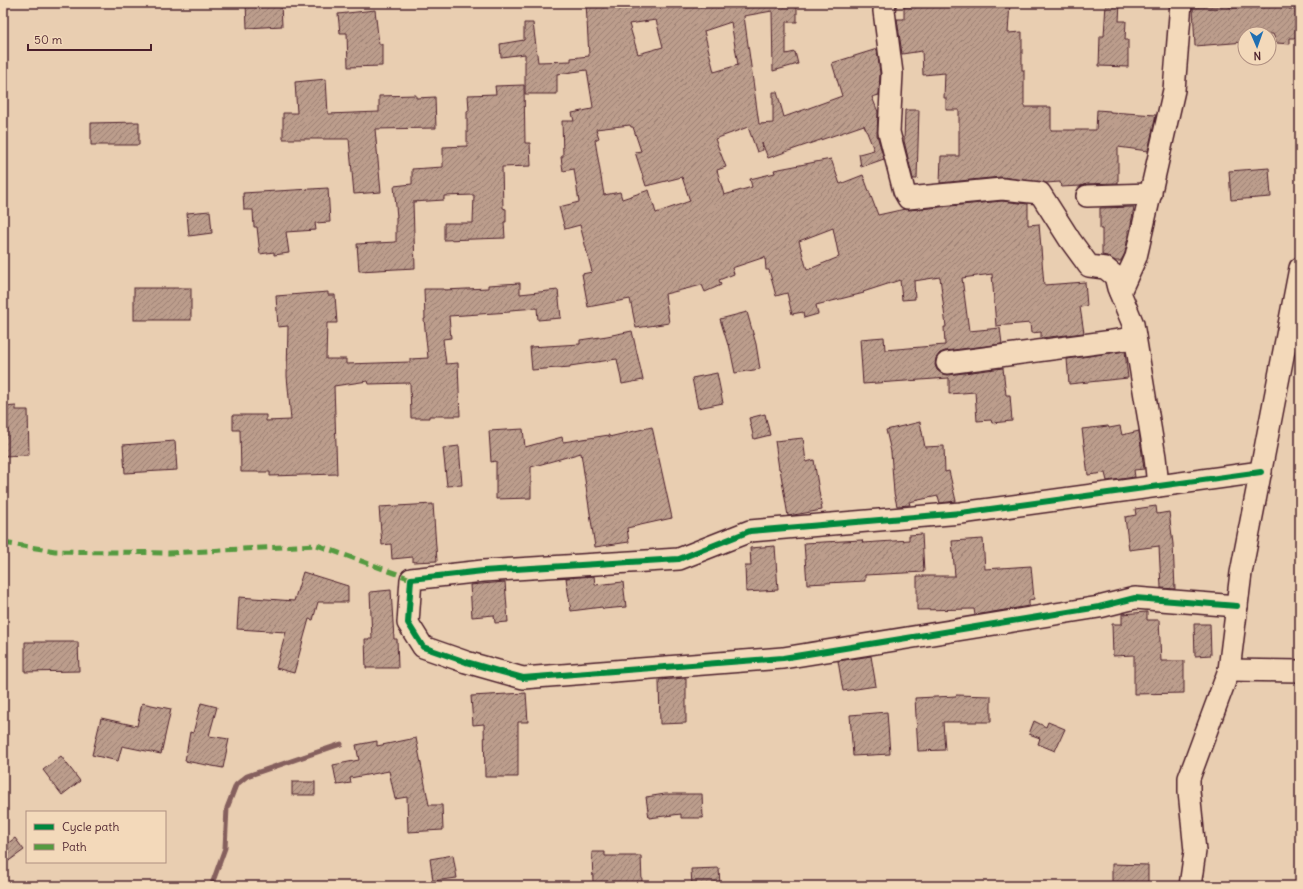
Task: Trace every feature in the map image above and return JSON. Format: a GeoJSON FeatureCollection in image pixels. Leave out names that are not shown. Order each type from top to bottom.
{"type":"FeatureCollection","features":[{"type":"Feature","properties":{"kind":"street"},"geometry":{"type":"LineString","coordinates":[[885,3],[884,11],[892,73],[889,132],[904,191],[908,198],[1002,189],[1040,193],[1070,240],[1089,266],[1105,268],[1115,276],[1133,324],[1155,457],[1158,486]]}},
{"type":"Feature","properties":{"kind":"street"},"geometry":{"type":"LineString","coordinates":[[1120,292],[1136,257],[1174,90],[1180,3]]}},
{"type":"Feature","properties":{"kind":"street"},"geometry":{"type":"LineString","coordinates":[[1087,196],[1151,194]]}},
{"type":"Feature","properties":{"kind":"street"},"geometry":{"type":"LineString","coordinates":[[1190,886],[1195,851],[1189,778],[1229,670],[1241,573],[1300,268]]}},
{"type":"Feature","properties":{"kind":"street"},"geometry":{"type":"LineString","coordinates":[[948,363],[1135,338]]}},
{"type":"Feature","properties":{"kind":"street"},"geometry":{"type":"LineString","coordinates":[[1237,606],[1135,598],[1099,607],[783,658],[523,678],[466,662],[424,647],[408,623],[411,579],[491,570],[679,559],[750,531],[960,513],[1260,472]]}},
{"type":"Feature","properties":{"kind":"street"},"geometry":{"type":"LineString","coordinates":[[1229,670],[1300,671]]}},
{"type":"Feature","properties":{"kind":"building"},"geometry":{"type":"Polygon","coordinates":[[[246,3],[281,3],[282,26],[247,28],[246,3]]]}},
{"type":"Feature","properties":{"kind":"building"},"geometry":{"type":"Polygon","coordinates":[[[586,3],[797,3],[797,22],[786,22],[786,54],[795,52],[798,64],[773,71],[772,11],[744,16],[759,124],[773,123],[773,92],[777,92],[784,117],[842,96],[832,63],[877,49],[880,73],[879,95],[872,97],[878,112],[877,135],[884,159],[861,167],[859,154],[874,150],[864,125],[768,158],[762,143],[763,150],[757,152],[748,127],[715,139],[726,167],[717,170],[724,195],[752,187],[750,179],[775,173],[774,170],[831,159],[840,184],[863,175],[878,215],[905,209],[909,210],[1002,201],[1028,204],[1028,225],[1039,224],[1044,285],[1085,282],[1087,306],[1080,307],[1084,333],[1041,338],[1041,332],[1031,333],[1030,323],[996,326],[992,274],[962,278],[969,331],[1000,328],[1002,344],[945,351],[940,353],[936,358],[935,365],[937,370],[942,374],[948,375],[1003,368],[1006,395],[1010,395],[1012,421],[992,423],[991,420],[977,421],[975,392],[949,394],[949,378],[863,384],[860,339],[884,337],[885,350],[945,345],[944,327],[946,327],[940,277],[914,281],[915,299],[902,300],[900,280],[863,292],[864,293],[816,305],[818,314],[804,318],[803,312],[792,314],[787,293],[776,296],[769,270],[766,270],[765,257],[732,268],[734,274],[719,280],[721,285],[705,292],[702,285],[665,294],[669,323],[636,328],[630,299],[588,307],[582,274],[592,272],[580,225],[565,229],[559,207],[579,202],[574,169],[563,171],[561,157],[563,156],[562,121],[574,121],[572,113],[592,109],[593,107],[587,70],[557,74],[557,94],[525,94],[525,54],[501,57],[500,44],[524,40],[524,23],[533,23],[538,62],[571,61],[571,58],[589,56],[586,3]],[[656,20],[629,24],[638,54],[663,47],[656,20]],[[731,22],[704,31],[714,72],[738,65],[731,22]],[[630,125],[596,129],[599,138],[595,140],[604,195],[620,192],[622,199],[649,190],[656,213],[690,201],[682,177],[646,186],[635,152],[641,151],[633,127],[630,125]],[[833,228],[799,241],[807,270],[839,257],[833,228]]]}},
{"type":"Feature","properties":{"kind":"building"},"geometry":{"type":"Polygon","coordinates":[[[929,3],[1010,3],[1008,33],[1022,32],[1024,107],[1051,107],[1051,130],[1096,130],[1097,110],[1156,115],[1148,151],[1118,147],[1118,183],[1061,187],[1060,182],[1046,183],[1001,177],[940,183],[941,156],[959,156],[959,110],[946,110],[946,98],[944,98],[945,73],[923,75],[922,51],[902,54],[897,19],[904,19],[904,7],[929,5],[929,3]]]}},
{"type":"Feature","properties":{"kind":"building"},"geometry":{"type":"Polygon","coordinates":[[[1106,3],[1120,3],[1119,21],[1126,21],[1125,40],[1128,40],[1128,67],[1099,66],[1100,36],[1104,36],[1106,3]]]}},
{"type":"Feature","properties":{"kind":"building"},"geometry":{"type":"Polygon","coordinates":[[[1230,5],[1230,8],[1289,6],[1289,9],[1300,8],[1300,38],[1290,38],[1290,44],[1277,43],[1277,26],[1237,26],[1237,43],[1195,46],[1193,7],[1230,5]]]}},
{"type":"Feature","properties":{"kind":"building"},"geometry":{"type":"Polygon","coordinates":[[[375,10],[379,44],[382,44],[382,66],[348,67],[347,33],[340,33],[338,14],[375,10]]]}},
{"type":"Feature","properties":{"kind":"building"},"geometry":{"type":"Polygon","coordinates":[[[326,79],[328,114],[379,112],[379,96],[416,95],[416,98],[435,97],[436,128],[375,129],[381,192],[354,194],[349,139],[283,139],[283,113],[297,113],[295,82],[326,79]]]}},
{"type":"Feature","properties":{"kind":"building"},"geometry":{"type":"Polygon","coordinates":[[[524,85],[525,143],[530,143],[531,166],[502,167],[503,208],[506,209],[506,222],[504,222],[505,238],[444,240],[444,223],[473,223],[474,195],[444,196],[444,200],[413,202],[415,268],[359,271],[357,244],[396,242],[397,217],[394,186],[412,184],[412,169],[443,167],[443,147],[467,146],[467,111],[469,111],[468,95],[496,94],[495,86],[524,85]]]}},
{"type":"Feature","properties":{"kind":"building"},"geometry":{"type":"Polygon","coordinates":[[[905,110],[919,110],[917,179],[913,179],[904,141],[905,110]]]}},
{"type":"Feature","properties":{"kind":"building"},"geometry":{"type":"Polygon","coordinates":[[[139,122],[139,145],[91,145],[91,123],[139,122]]]}},
{"type":"Feature","properties":{"kind":"building"},"geometry":{"type":"Polygon","coordinates":[[[1269,168],[1271,197],[1231,200],[1229,171],[1269,168]]]}},
{"type":"Feature","properties":{"kind":"building"},"geometry":{"type":"Polygon","coordinates":[[[328,188],[330,222],[315,223],[316,230],[286,232],[289,253],[274,255],[274,252],[260,254],[257,227],[254,227],[253,210],[244,210],[243,193],[328,188]]]}},
{"type":"Feature","properties":{"kind":"building"},"geometry":{"type":"Polygon","coordinates":[[[1134,207],[1130,230],[1128,230],[1125,253],[1121,261],[1115,261],[1102,255],[1100,208],[1134,207]]]}},
{"type":"Feature","properties":{"kind":"building"},"geometry":{"type":"Polygon","coordinates":[[[210,211],[212,233],[189,236],[187,213],[210,211]]]}},
{"type":"Feature","properties":{"kind":"building"},"geometry":{"type":"Polygon","coordinates":[[[520,283],[520,294],[558,290],[561,318],[538,320],[537,308],[510,310],[510,312],[449,316],[451,338],[443,339],[446,364],[458,363],[460,416],[429,416],[429,418],[411,418],[410,383],[369,384],[368,381],[334,386],[337,474],[270,476],[270,472],[241,472],[240,430],[233,430],[233,415],[266,415],[266,421],[291,420],[287,376],[288,326],[278,327],[276,296],[328,292],[328,295],[335,295],[337,323],[327,323],[326,359],[346,359],[346,364],[410,362],[410,359],[428,358],[424,319],[424,289],[444,290],[488,288],[488,285],[520,283]]]}},
{"type":"Feature","properties":{"kind":"building"},"geometry":{"type":"Polygon","coordinates":[[[134,288],[191,288],[191,320],[134,320],[134,288]]]}},
{"type":"Feature","properties":{"kind":"building"},"geometry":{"type":"Polygon","coordinates":[[[747,312],[756,344],[760,369],[735,373],[729,344],[728,345],[720,319],[747,312]]]}},
{"type":"Feature","properties":{"kind":"building"},"geometry":{"type":"Polygon","coordinates":[[[632,331],[643,380],[622,384],[617,359],[570,367],[532,370],[530,347],[580,344],[580,340],[632,331]]]}},
{"type":"Feature","properties":{"kind":"building"},"geometry":{"type":"Polygon","coordinates":[[[1125,351],[1128,378],[1069,384],[1067,359],[1125,351]]]}},
{"type":"Feature","properties":{"kind":"building"},"geometry":{"type":"Polygon","coordinates":[[[717,373],[723,403],[698,408],[692,378],[717,373]]]}},
{"type":"Feature","properties":{"kind":"building"},"geometry":{"type":"Polygon","coordinates":[[[16,406],[16,410],[28,410],[29,455],[3,456],[3,407],[16,406]]]}},
{"type":"Feature","properties":{"kind":"building"},"geometry":{"type":"Polygon","coordinates":[[[765,414],[770,435],[754,439],[749,418],[765,414]]]}},
{"type":"Feature","properties":{"kind":"building"},"geometry":{"type":"Polygon","coordinates":[[[920,422],[925,447],[944,446],[945,472],[949,471],[956,501],[940,503],[938,496],[909,502],[910,505],[897,506],[894,493],[891,452],[886,430],[920,422]]]}},
{"type":"Feature","properties":{"kind":"building"},"geometry":{"type":"Polygon","coordinates":[[[1108,426],[1109,428],[1120,426],[1122,435],[1139,431],[1144,469],[1134,470],[1135,477],[1107,481],[1105,473],[1088,475],[1082,429],[1108,426]]]}},
{"type":"Feature","properties":{"kind":"building"},"geometry":{"type":"Polygon","coordinates":[[[652,427],[672,518],[627,528],[629,542],[595,547],[581,453],[531,467],[531,498],[496,499],[496,461],[491,462],[489,431],[523,429],[525,447],[562,437],[563,442],[609,435],[609,437],[652,427]]]}},
{"type":"Feature","properties":{"kind":"building"},"geometry":{"type":"Polygon","coordinates":[[[803,438],[806,462],[814,460],[822,510],[788,516],[775,441],[803,438]]]}},
{"type":"Feature","properties":{"kind":"building"},"geometry":{"type":"Polygon","coordinates":[[[175,441],[177,470],[125,473],[123,445],[175,441]]]}},
{"type":"Feature","properties":{"kind":"building"},"geometry":{"type":"Polygon","coordinates":[[[459,446],[462,485],[447,486],[443,448],[459,446]]]}},
{"type":"Feature","properties":{"kind":"building"},"geometry":{"type":"Polygon","coordinates":[[[433,504],[437,561],[413,562],[413,557],[392,559],[391,544],[382,545],[379,507],[433,504]]]}},
{"type":"Feature","properties":{"kind":"building"},"geometry":{"type":"Polygon","coordinates":[[[1156,506],[1157,514],[1169,512],[1173,544],[1175,589],[1161,588],[1159,546],[1129,550],[1125,517],[1136,515],[1135,509],[1156,506]]]}},
{"type":"Feature","properties":{"kind":"building"},"geometry":{"type":"Polygon","coordinates":[[[922,534],[924,572],[865,575],[865,581],[807,584],[804,543],[862,540],[863,543],[909,540],[909,535],[922,534]]]}},
{"type":"Feature","properties":{"kind":"building"},"geometry":{"type":"Polygon","coordinates":[[[983,539],[985,569],[1031,566],[1034,599],[1029,600],[1029,606],[975,615],[974,609],[917,610],[917,576],[955,576],[952,541],[983,539]]]}},
{"type":"Feature","properties":{"kind":"building"},"geometry":{"type":"Polygon","coordinates":[[[775,546],[778,590],[746,592],[745,566],[751,566],[750,548],[775,546]]]}},
{"type":"Feature","properties":{"kind":"building"},"geometry":{"type":"Polygon","coordinates":[[[303,572],[348,586],[348,602],[318,602],[313,620],[309,619],[294,673],[276,668],[286,632],[237,629],[239,597],[294,601],[303,572]]]}},
{"type":"Feature","properties":{"kind":"building"},"geometry":{"type":"Polygon","coordinates":[[[594,576],[595,585],[623,582],[626,607],[603,609],[602,607],[571,611],[566,578],[594,576]]]}},
{"type":"Feature","properties":{"kind":"building"},"geometry":{"type":"Polygon","coordinates":[[[505,582],[508,622],[495,623],[494,615],[472,617],[470,585],[505,582]]]}},
{"type":"Feature","properties":{"kind":"building"},"geometry":{"type":"Polygon","coordinates":[[[391,590],[394,639],[397,639],[398,668],[366,668],[365,639],[372,639],[370,592],[391,590]]]}},
{"type":"Feature","properties":{"kind":"building"},"geometry":{"type":"Polygon","coordinates":[[[1147,612],[1147,620],[1159,620],[1161,661],[1184,661],[1184,693],[1134,694],[1134,655],[1113,656],[1112,624],[1122,624],[1122,614],[1147,612]]]}},
{"type":"Feature","properties":{"kind":"building"},"geometry":{"type":"Polygon","coordinates":[[[1194,624],[1210,624],[1211,655],[1195,656],[1194,624]]]}},
{"type":"Feature","properties":{"kind":"building"},"geometry":{"type":"Polygon","coordinates":[[[25,642],[78,642],[79,671],[25,672],[25,642]]]}},
{"type":"Feature","properties":{"kind":"building"},"geometry":{"type":"Polygon","coordinates":[[[871,656],[876,686],[843,691],[838,661],[871,656]]]}},
{"type":"Feature","properties":{"kind":"building"},"geometry":{"type":"Polygon","coordinates":[[[686,678],[686,723],[660,724],[659,680],[686,678]]]}},
{"type":"Feature","properties":{"kind":"building"},"geometry":{"type":"Polygon","coordinates":[[[526,693],[528,722],[518,722],[518,777],[485,777],[484,724],[473,725],[471,696],[526,693]]]}},
{"type":"Feature","properties":{"kind":"building"},"geometry":{"type":"Polygon","coordinates":[[[956,695],[991,696],[991,722],[943,722],[945,750],[918,751],[915,698],[956,695]]]}},
{"type":"Feature","properties":{"kind":"building"},"geometry":{"type":"Polygon","coordinates":[[[142,703],[171,709],[161,754],[122,746],[118,761],[92,755],[101,718],[137,726],[142,703]]]}},
{"type":"Feature","properties":{"kind":"building"},"geometry":{"type":"Polygon","coordinates":[[[201,703],[217,707],[209,736],[229,739],[223,768],[185,761],[190,732],[193,733],[201,703]]]}},
{"type":"Feature","properties":{"kind":"building"},"geometry":{"type":"Polygon","coordinates":[[[887,712],[890,754],[853,756],[850,715],[887,712]]]}},
{"type":"Feature","properties":{"kind":"building"},"geometry":{"type":"Polygon","coordinates":[[[1034,721],[1046,727],[1048,722],[1065,729],[1055,751],[1038,744],[1040,738],[1029,734],[1034,721]]]}},
{"type":"Feature","properties":{"kind":"building"},"geometry":{"type":"Polygon","coordinates":[[[416,738],[429,805],[442,805],[443,830],[408,832],[407,797],[395,799],[389,771],[350,778],[351,783],[337,785],[333,765],[359,760],[356,745],[377,741],[377,746],[416,738]]]}},
{"type":"Feature","properties":{"kind":"building"},"geometry":{"type":"Polygon","coordinates":[[[61,756],[80,781],[62,795],[43,770],[61,756]]]}},
{"type":"Feature","properties":{"kind":"building"},"geometry":{"type":"Polygon","coordinates":[[[292,782],[315,782],[315,795],[292,795],[292,782]]]}},
{"type":"Feature","properties":{"kind":"building"},"geometry":{"type":"Polygon","coordinates":[[[665,794],[702,794],[703,818],[681,818],[681,814],[649,818],[646,797],[665,794]]]}},
{"type":"Feature","properties":{"kind":"building"},"geometry":{"type":"Polygon","coordinates":[[[15,838],[24,850],[3,865],[3,847],[15,838]]]}},
{"type":"Feature","properties":{"kind":"building"},"geometry":{"type":"Polygon","coordinates":[[[592,852],[605,852],[605,856],[641,856],[642,882],[593,883],[592,852]]]}},
{"type":"Feature","properties":{"kind":"building"},"geometry":{"type":"Polygon","coordinates":[[[453,855],[457,878],[433,881],[430,859],[453,855]]]}},
{"type":"Feature","properties":{"kind":"building"},"geometry":{"type":"Polygon","coordinates":[[[1112,864],[1148,865],[1148,886],[1124,886],[1125,882],[1112,882],[1112,864]]]}},
{"type":"Feature","properties":{"kind":"building"},"geometry":{"type":"Polygon","coordinates":[[[719,868],[720,886],[692,886],[691,869],[719,868]]]}},
{"type":"Feature","properties":{"kind":"waterway"},"geometry":{"type":"LineString","coordinates":[[210,886],[225,848],[227,808],[236,785],[247,776],[341,744]]}},
{"type":"Feature","properties":{"kind":"marked path"},"geometry":{"type":"LineString","coordinates":[[3,543],[55,551],[169,553],[317,545],[411,579]]}},
{"type":"Feature","properties":{"kind":"cycle path"},"geometry":{"type":"LineString","coordinates":[[1237,606],[1135,598],[1099,607],[783,658],[523,678],[466,662],[423,647],[408,623],[411,579],[483,571],[679,559],[750,531],[961,513],[1261,472]]}}]}
